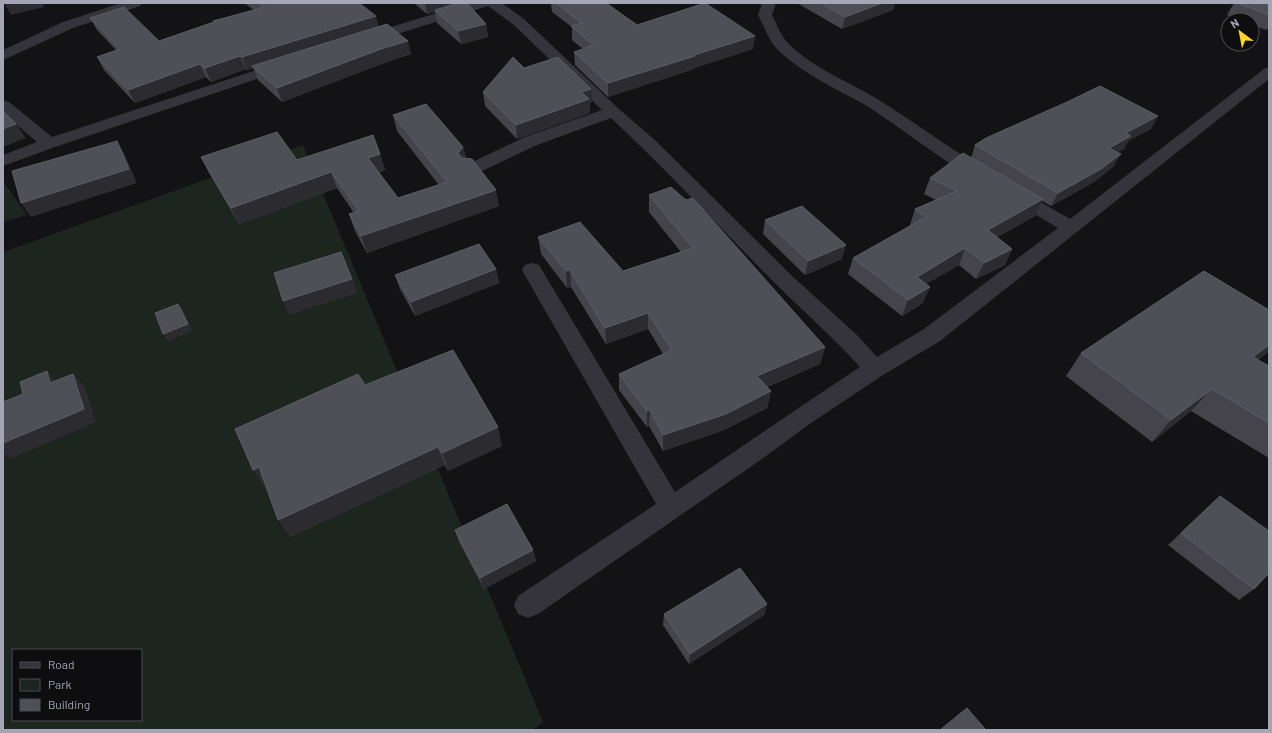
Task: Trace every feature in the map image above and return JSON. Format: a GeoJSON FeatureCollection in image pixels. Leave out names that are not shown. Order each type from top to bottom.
{"type":"FeatureCollection","features":[{"type":"Feature","properties":{"kind":"street"},"geometry":{"type":"LineString","coordinates":[[3,56],[68,25],[135,3]]}},
{"type":"Feature","properties":{"kind":"street"},"geometry":{"type":"LineString","coordinates":[[349,44],[484,3]]}},
{"type":"Feature","properties":{"kind":"street"},"geometry":{"type":"LineString","coordinates":[[493,3],[519,22],[613,112],[651,146],[784,280],[849,341],[875,369]]}},
{"type":"Feature","properties":{"kind":"street"},"geometry":{"type":"LineString","coordinates":[[769,3],[765,15],[781,46],[790,53],[813,69],[874,104],[955,159],[1071,228]]}},
{"type":"Feature","properties":{"kind":"street"},"geometry":{"type":"LineString","coordinates":[[3,161],[49,143],[297,60]]}},
{"type":"Feature","properties":{"kind":"street"},"geometry":{"type":"LineString","coordinates":[[528,605],[758,449],[803,416],[875,369],[932,335],[1269,72]]}},
{"type":"Feature","properties":{"kind":"street"},"geometry":{"type":"LineString","coordinates":[[3,105],[49,143]]}},
{"type":"Feature","properties":{"kind":"street"},"geometry":{"type":"LineString","coordinates":[[472,169],[531,141],[613,112]]}},
{"type":"Feature","properties":{"kind":"street"},"geometry":{"type":"LineString","coordinates":[[532,270],[671,508]]}},
{"type":"Feature","properties":{"kind":"green space"},"geometry":{"type":"Polygon","coordinates":[[[303,145],[543,722],[532,730],[3,730],[3,252],[303,145]]]}},
{"type":"Feature","properties":{"kind":"green space"},"geometry":{"type":"Polygon","coordinates":[[[3,181],[27,215],[3,222],[3,181]]]}},
{"type":"Feature","properties":{"kind":"building"},"geometry":{"type":"Polygon","coordinates":[[[258,3],[359,3],[376,16],[242,57],[240,56],[205,68],[200,64],[128,90],[97,57],[120,49],[90,18],[124,7],[159,41],[214,22],[213,21],[265,7],[258,3]]]}},
{"type":"Feature","properties":{"kind":"building"},"geometry":{"type":"Polygon","coordinates":[[[458,3],[467,3],[486,24],[458,31],[435,10],[458,3]]]}},
{"type":"Feature","properties":{"kind":"building"},"geometry":{"type":"Polygon","coordinates":[[[556,3],[606,3],[637,25],[705,3],[755,36],[608,83],[574,52],[594,45],[571,26],[582,23],[556,3]]]}},
{"type":"Feature","properties":{"kind":"building"},"geometry":{"type":"Polygon","coordinates":[[[821,3],[882,3],[845,17],[821,3]]]}},
{"type":"Feature","properties":{"kind":"building"},"geometry":{"type":"Polygon","coordinates":[[[1237,3],[1269,3],[1269,15],[1237,3]]]}},
{"type":"Feature","properties":{"kind":"building"},"geometry":{"type":"Polygon","coordinates":[[[387,24],[408,41],[381,49],[277,88],[252,66],[387,24]]]}},
{"type":"Feature","properties":{"kind":"building"},"geometry":{"type":"Polygon","coordinates":[[[513,57],[524,68],[558,57],[591,89],[581,92],[589,99],[516,125],[483,92],[513,57]]]}},
{"type":"Feature","properties":{"kind":"building"},"geometry":{"type":"Polygon","coordinates":[[[1100,86],[1158,116],[1126,133],[1131,136],[1109,148],[1121,154],[1101,169],[1058,193],[975,145],[986,138],[1100,86]]]}},
{"type":"Feature","properties":{"kind":"building"},"geometry":{"type":"Polygon","coordinates":[[[426,104],[463,147],[458,153],[462,158],[472,159],[496,190],[361,236],[349,214],[359,211],[331,172],[231,208],[201,157],[277,132],[297,160],[373,135],[380,154],[368,158],[398,198],[447,182],[393,115],[426,104]]]}},
{"type":"Feature","properties":{"kind":"building"},"geometry":{"type":"Polygon","coordinates":[[[3,111],[16,124],[3,129],[3,111]]]}},
{"type":"Feature","properties":{"kind":"building"},"geometry":{"type":"Polygon","coordinates":[[[117,141],[129,169],[21,203],[12,171],[117,141]]]}},
{"type":"Feature","properties":{"kind":"building"},"geometry":{"type":"Polygon","coordinates":[[[963,153],[1043,199],[988,230],[1012,249],[984,263],[965,248],[917,277],[930,287],[908,300],[853,258],[926,217],[915,209],[957,191],[930,178],[963,153]]]}},
{"type":"Feature","properties":{"kind":"building"},"geometry":{"type":"Polygon","coordinates":[[[671,187],[686,200],[693,198],[825,347],[757,376],[771,391],[726,414],[663,435],[650,410],[647,411],[619,374],[672,350],[648,313],[605,328],[570,270],[566,271],[538,237],[580,222],[623,271],[693,248],[649,195],[671,187]]]}},
{"type":"Feature","properties":{"kind":"building"},"geometry":{"type":"Polygon","coordinates":[[[802,206],[846,245],[808,261],[765,220],[802,206]]]}},
{"type":"Feature","properties":{"kind":"building"},"geometry":{"type":"Polygon","coordinates":[[[479,244],[496,269],[411,302],[395,275],[479,244]]]}},
{"type":"Feature","properties":{"kind":"building"},"geometry":{"type":"Polygon","coordinates":[[[341,252],[352,279],[283,301],[274,273],[341,252]]]}},
{"type":"Feature","properties":{"kind":"building"},"geometry":{"type":"Polygon","coordinates":[[[1204,271],[1269,310],[1269,345],[1253,357],[1269,366],[1269,423],[1212,389],[1171,420],[1081,353],[1204,271]]]}},
{"type":"Feature","properties":{"kind":"building"},"geometry":{"type":"Polygon","coordinates":[[[178,304],[188,324],[163,334],[155,313],[178,304]]]}},
{"type":"Feature","properties":{"kind":"building"},"geometry":{"type":"Polygon","coordinates":[[[453,350],[498,427],[442,453],[438,447],[278,520],[259,467],[253,470],[235,429],[358,374],[365,385],[453,350]]]}},
{"type":"Feature","properties":{"kind":"building"},"geometry":{"type":"Polygon","coordinates":[[[47,371],[50,383],[73,374],[84,409],[3,443],[3,402],[23,394],[20,382],[47,371]]]}},
{"type":"Feature","properties":{"kind":"building"},"geometry":{"type":"Polygon","coordinates":[[[1220,496],[1269,531],[1269,573],[1254,589],[1181,533],[1220,496]]]}},
{"type":"Feature","properties":{"kind":"building"},"geometry":{"type":"Polygon","coordinates":[[[507,504],[533,550],[480,578],[455,530],[507,504]]]}},
{"type":"Feature","properties":{"kind":"building"},"geometry":{"type":"Polygon","coordinates":[[[740,568],[767,604],[690,654],[664,614],[740,568]]]}},
{"type":"Feature","properties":{"kind":"building"},"geometry":{"type":"Polygon","coordinates":[[[967,708],[986,730],[940,730],[967,708]]]}}]}
